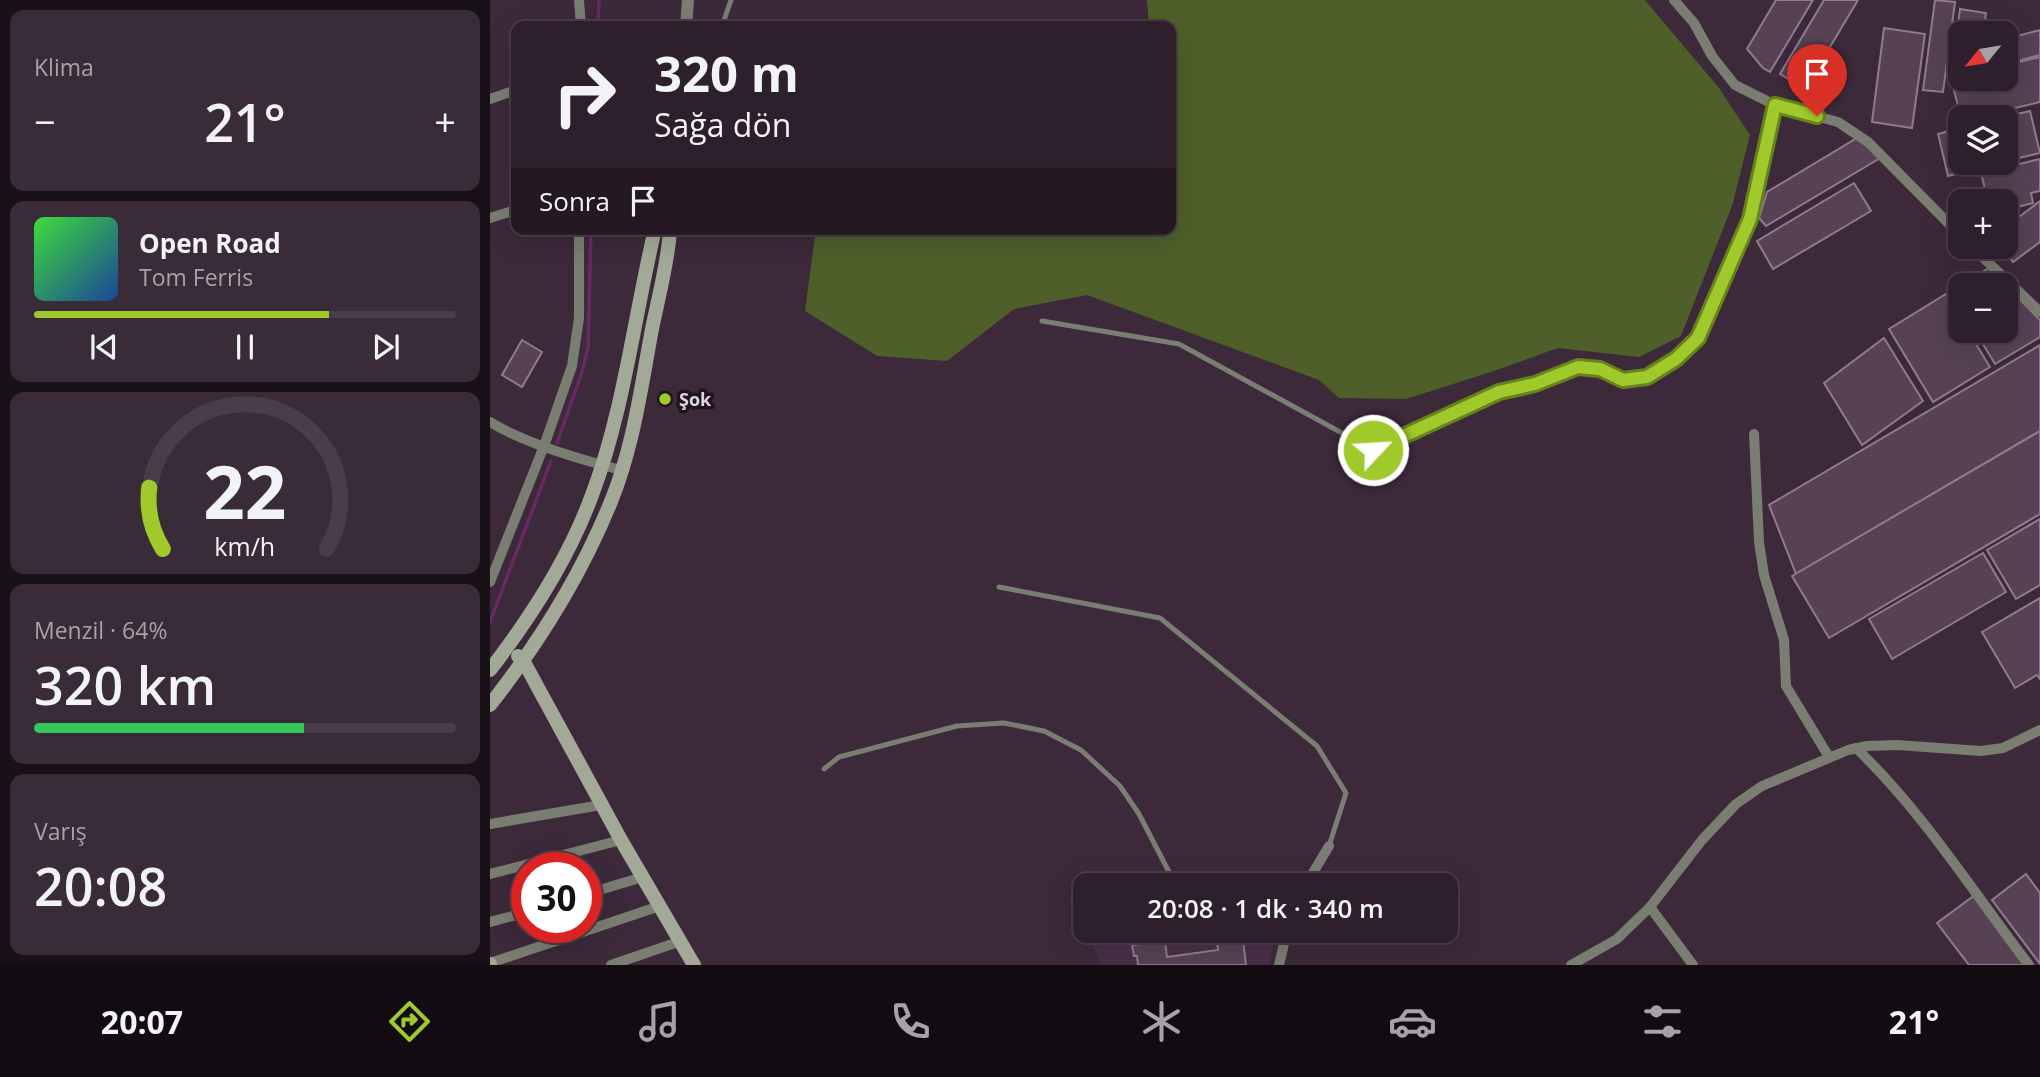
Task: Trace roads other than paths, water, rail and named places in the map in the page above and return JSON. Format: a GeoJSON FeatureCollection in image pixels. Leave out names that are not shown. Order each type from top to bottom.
{"type":"FeatureCollection","features":[{"type":"Feature","properties":{"kind":"main road"},"geometry":{"type":"LineString","coordinates":[[490,670],[508,648],[542,595],[572,542],[593,495],[615,422],[654,235]]}},
{"type":"Feature","properties":{"kind":"main road"},"geometry":{"type":"LineString","coordinates":[[490,705],[524,662],[560,604],[611,503],[634,427],[669,235]]}},
{"type":"Feature","properties":{"kind":"main road"},"geometry":{"type":"LineString","coordinates":[[508,648],[524,662],[601,805],[694,965]]}},
{"type":"Feature","properties":{"kind":"street"},"geometry":{"type":"LineString","coordinates":[[579,0],[581,21]]}},
{"type":"Feature","properties":{"kind":"street"},"geometry":{"type":"LineString","coordinates":[[687,21],[688,0]]}},
{"type":"Feature","properties":{"kind":"street"},"geometry":{"type":"LineString","coordinates":[[1674,0],[1694,23],[1712,56],[1735,85],[1775,105],[1838,122],[1868,142],[1948,223]]}},
{"type":"Feature","properties":{"kind":"street"},"geometry":{"type":"LineString","coordinates":[[490,99],[511,92]]}},
{"type":"Feature","properties":{"kind":"street"},"geometry":{"type":"LineString","coordinates":[[1373,450],[1499,392],[1535,384],[1578,367],[1600,369],[1623,380],[1647,377],[1676,359],[1698,338],[1750,219],[1775,105]]}},
{"type":"Feature","properties":{"kind":"street"},"geometry":{"type":"LineString","coordinates":[[490,218],[511,212]]}},
{"type":"Feature","properties":{"kind":"street"},"geometry":{"type":"LineString","coordinates":[[490,582],[544,446],[572,366],[579,318],[579,235]]}},
{"type":"Feature","properties":{"kind":"street"},"geometry":{"type":"LineString","coordinates":[[1985,259],[2040,312]]}},
{"type":"Feature","properties":{"kind":"street"},"geometry":{"type":"LineString","coordinates":[[490,422],[544,446],[621,470]]}},
{"type":"Feature","properties":{"kind":"street"},"geometry":{"type":"LineString","coordinates":[[1754,434],[1759,542],[1764,575],[1784,640],[1786,686],[1829,757]]}},
{"type":"Feature","properties":{"kind":"street"},"geometry":{"type":"LineString","coordinates":[[1571,965],[1617,939],[1650,906],[1702,840],[1736,804],[1762,786],[1856,748],[1897,745],[1981,751],[2003,748],[2040,730]]}},
{"type":"Feature","properties":{"kind":"street"},"geometry":{"type":"LineString","coordinates":[[1856,748],[1880,771],[1921,820],[2029,965]]}},
{"type":"Feature","properties":{"kind":"street"},"geometry":{"type":"LineString","coordinates":[[490,824],[601,805]]}},
{"type":"Feature","properties":{"kind":"street"},"geometry":{"type":"LineString","coordinates":[[490,874],[621,840]]}},
{"type":"Feature","properties":{"kind":"street"},"geometry":{"type":"LineString","coordinates":[[1313,873],[1329,846]]}},
{"type":"Feature","properties":{"kind":"street"},"geometry":{"type":"LineString","coordinates":[[602,889],[643,877]]}},
{"type":"Feature","properties":{"kind":"street"},"geometry":{"type":"LineString","coordinates":[[490,964],[660,906]]}},
{"type":"Feature","properties":{"kind":"street"},"geometry":{"type":"LineString","coordinates":[[1650,906],[1693,965]]}},
{"type":"Feature","properties":{"kind":"street"},"geometry":{"type":"LineString","coordinates":[[490,922],[511,916]]}},
{"type":"Feature","properties":{"kind":"street"},"geometry":{"type":"LineString","coordinates":[[611,965],[681,941]]}},
{"type":"Feature","properties":{"kind":"street"},"geometry":{"type":"LineString","coordinates":[[1279,965],[1284,943]]}},
{"type":"Feature","properties":{"kind":"lane"},"geometry":{"type":"LineString","coordinates":[[724,21],[731,0]]}},
{"type":"Feature","properties":{"kind":"lane"},"geometry":{"type":"LineString","coordinates":[[1042,321],[1179,344],[1373,450]]}},
{"type":"Feature","properties":{"kind":"lane"},"geometry":{"type":"LineString","coordinates":[[999,587],[1160,618],[1317,747],[1346,793],[1329,846]]}},
{"type":"Feature","properties":{"kind":"lane"},"geometry":{"type":"LineString","coordinates":[[824,769],[839,757],[957,726],[1004,723],[1044,731],[1080,750],[1120,786],[1139,814],[1170,873]]}},
{"type":"Feature","properties":{"kind":"waterway"},"geometry":{"type":"LineString","coordinates":[[598,21],[599,0]]}},
{"type":"Feature","properties":{"kind":"waterway"},"geometry":{"type":"LineString","coordinates":[[557,443],[588,348],[591,235]]}},
{"type":"Feature","properties":{"kind":"waterway"},"geometry":{"type":"LineString","coordinates":[[490,622],[551,461]]}},
{"type":"Feature","properties":{"kind":"place","name":"Şok"},"geometry":{"type":"Point","coordinates":[665,399]}}]}
